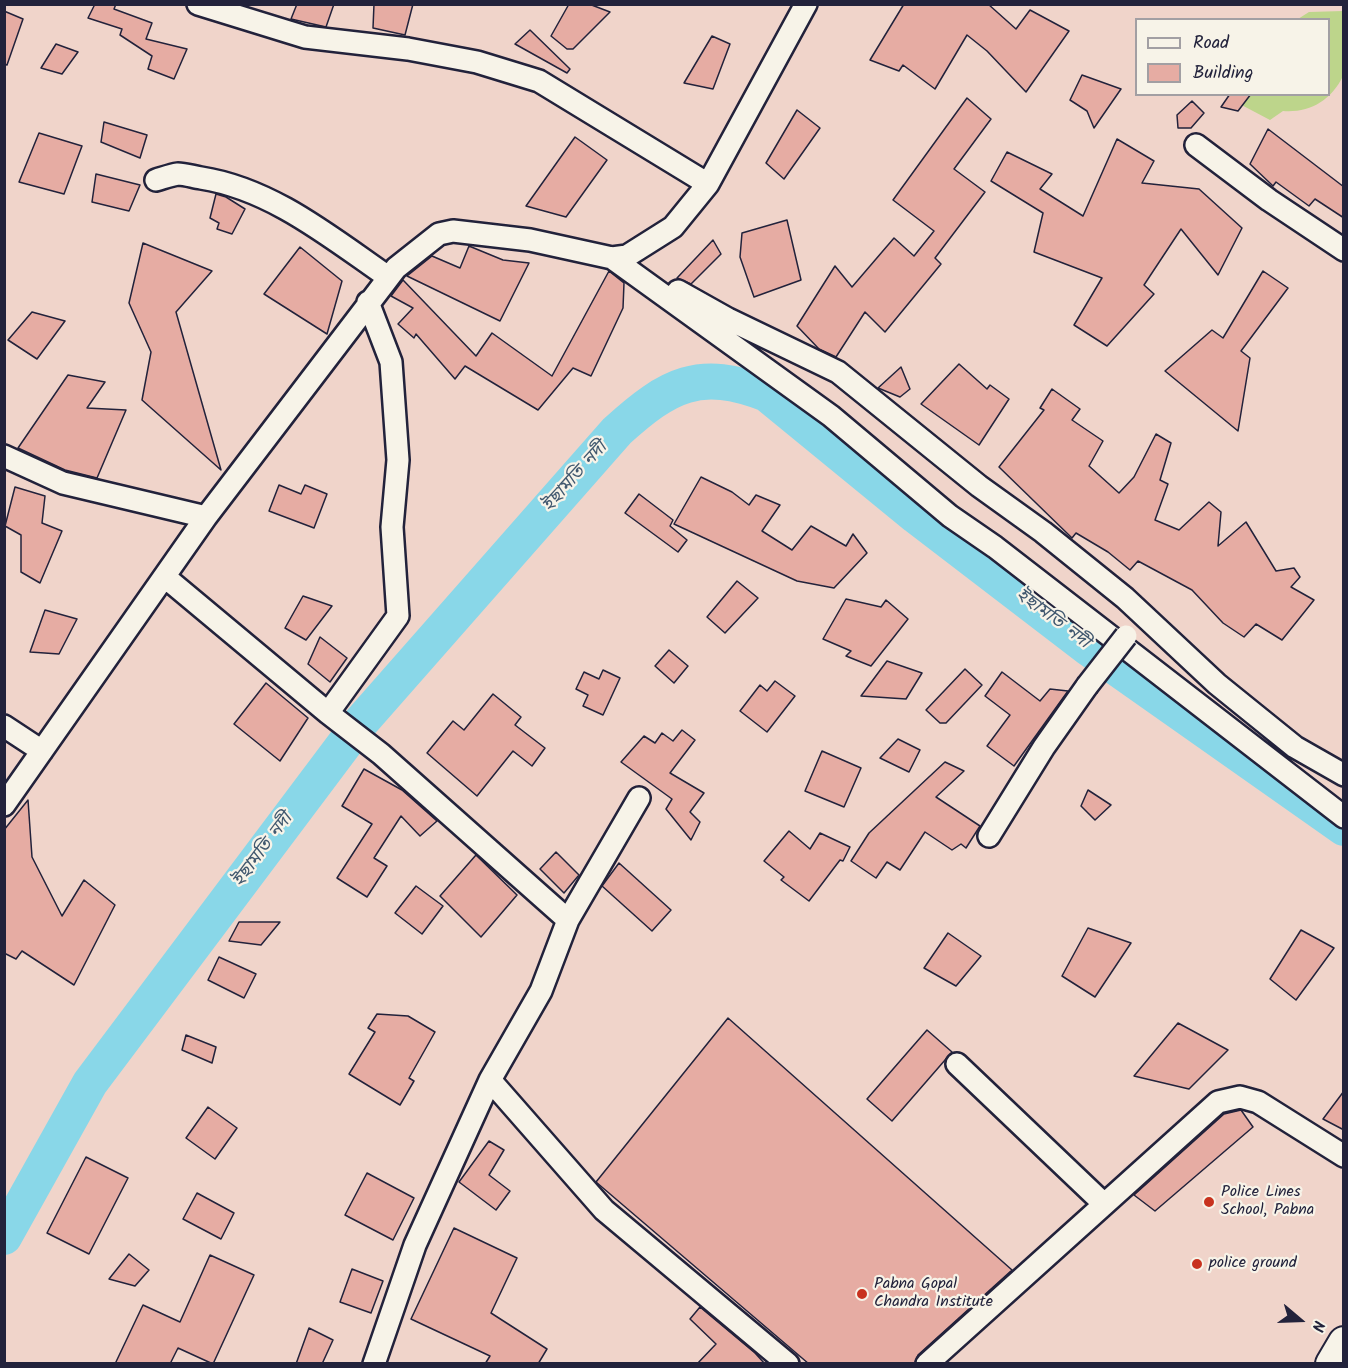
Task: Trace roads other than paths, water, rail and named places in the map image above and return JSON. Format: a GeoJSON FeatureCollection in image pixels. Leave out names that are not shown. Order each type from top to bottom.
{"type":"FeatureCollection","features":[{"type":"Feature","properties":{"kind":"street"},"geometry":{"type":"LineString","coordinates":[[198,4],[305,37],[408,49],[477,62],[539,81],[708,184]]}},
{"type":"Feature","properties":{"kind":"street"},"geometry":{"type":"LineString","coordinates":[[619,257],[673,227],[708,184],[807,4]]}},
{"type":"Feature","properties":{"kind":"street"},"geometry":{"type":"LineString","coordinates":[[1197,146],[1269,200],[1344,250]]}},
{"type":"Feature","properties":{"kind":"street"},"geometry":{"type":"LineString","coordinates":[[156,180],[178,174],[218,180],[243,188],[270,200],[308,222],[388,277]]}},
{"type":"Feature","properties":{"kind":"street"},"geometry":{"type":"LineString","coordinates":[[4,805],[206,517],[368,302],[396,268],[439,234],[453,231],[530,240],[619,257],[728,320],[838,372],[979,486],[1043,532],[1143,615],[1217,684],[1295,747],[1344,776]]}},
{"type":"Feature","properties":{"kind":"street"},"geometry":{"type":"LineString","coordinates":[[619,257],[831,416],[950,516],[995,547],[1344,818]]}},
{"type":"Feature","properties":{"kind":"street"},"geometry":{"type":"LineString","coordinates":[[328,713],[398,616],[392,527],[398,460],[391,362],[368,302]]}},
{"type":"Feature","properties":{"kind":"street"},"geometry":{"type":"LineString","coordinates":[[4,456],[63,483],[206,517]]}},
{"type":"Feature","properties":{"kind":"street"},"geometry":{"type":"LineString","coordinates":[[165,577],[328,713],[381,754],[568,920]]}},
{"type":"Feature","properties":{"kind":"street"},"geometry":{"type":"LineString","coordinates":[[989,836],[1044,747],[1087,686],[1143,615]]}},
{"type":"Feature","properties":{"kind":"street"},"geometry":{"type":"LineString","coordinates":[[4,726],[42,751]]}},
{"type":"Feature","properties":{"kind":"street"},"geometry":{"type":"LineString","coordinates":[[374,1364],[415,1245],[490,1080],[541,991],[568,920],[639,798]]}},
{"type":"Feature","properties":{"kind":"street"},"geometry":{"type":"LineString","coordinates":[[957,1064],[1104,1204]]}},
{"type":"Feature","properties":{"kind":"street"},"geometry":{"type":"LineString","coordinates":[[490,1080],[604,1210],[788,1364]]}},
{"type":"Feature","properties":{"kind":"street"},"geometry":{"type":"LineString","coordinates":[[927,1364],[1218,1102],[1240,1097],[1266,1106],[1344,1156]]}},
{"type":"Feature","properties":{"kind":"street"},"geometry":{"type":"LineString","coordinates":[[1331,1364],[1344,1342]]}},
{"type":"Feature","properties":{"kind":"waterway","name":"ইছামতি নদী"},"geometry":{"type":"LineString","coordinates":[[4,1237],[90,1083],[361,722],[617,431],[653,402],[686,385],[722,382],[767,394],[916,516],[1087,647],[1344,828]]}},
{"type":"Feature","properties":{"kind":"place","name":"Police Lines School, Pabna"},"geometry":{"type":"Point","coordinates":[1209,1202]}},
{"type":"Feature","properties":{"kind":"place","name":"police ground"},"geometry":{"type":"Point","coordinates":[1197,1264]}},
{"type":"Feature","properties":{"kind":"place","name":"Pabna Gopal Chandra Institute"},"geometry":{"type":"Point","coordinates":[862,1294]}}]}
